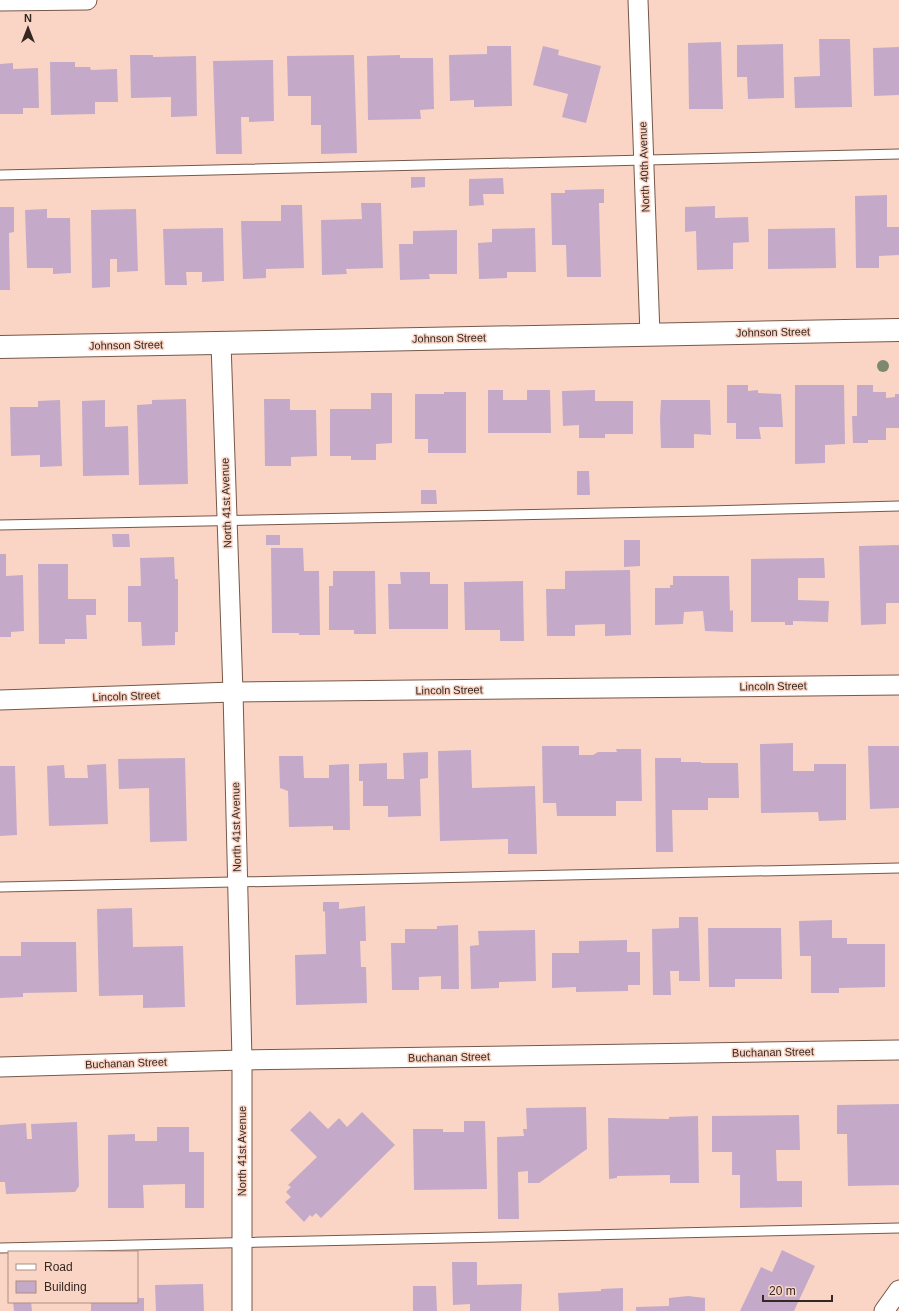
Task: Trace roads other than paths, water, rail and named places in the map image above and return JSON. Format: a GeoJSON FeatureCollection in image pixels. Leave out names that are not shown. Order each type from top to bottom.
{"type":"FeatureCollection","features":[{"type":"Feature","properties":{"kind":"street"},"geometry":{"type":"LineString","coordinates":[[0,2],[88,0]]}},
{"type":"Feature","properties":{"kind":"street","name":"North 40th Avenue"},"geometry":{"type":"LineString","coordinates":[[638,0],[650,334]]}},
{"type":"Feature","properties":{"kind":"street","name":"Johnson Street"},"geometry":{"type":"LineString","coordinates":[[0,347],[899,330]]}},
{"type":"Feature","properties":{"kind":"street","name":"North 41st Avenue"},"geometry":{"type":"LineString","coordinates":[[221,343],[233,692],[242,1060],[242,1311]]}},
{"type":"Feature","properties":{"kind":"street","name":"Lincoln Street"},"geometry":{"type":"LineString","coordinates":[[0,700],[233,692],[899,685]]}},
{"type":"Feature","properties":{"kind":"street","name":"Buchanan Street"},"geometry":{"type":"LineString","coordinates":[[0,1067],[242,1060],[899,1050]]}},
{"type":"Feature","properties":{"kind":"street"},"geometry":{"type":"LineString","coordinates":[[884,1311],[899,1290]]}},
{"type":"Feature","properties":{"kind":"lane"},"geometry":{"type":"LineString","coordinates":[[0,175],[899,154]]}},
{"type":"Feature","properties":{"kind":"lane"},"geometry":{"type":"LineString","coordinates":[[0,525],[899,506]]}},
{"type":"Feature","properties":{"kind":"lane"},"geometry":{"type":"LineString","coordinates":[[0,887],[899,868]]}},
{"type":"Feature","properties":{"kind":"lane"},"geometry":{"type":"LineString","coordinates":[[0,1248],[899,1228]]}}]}
